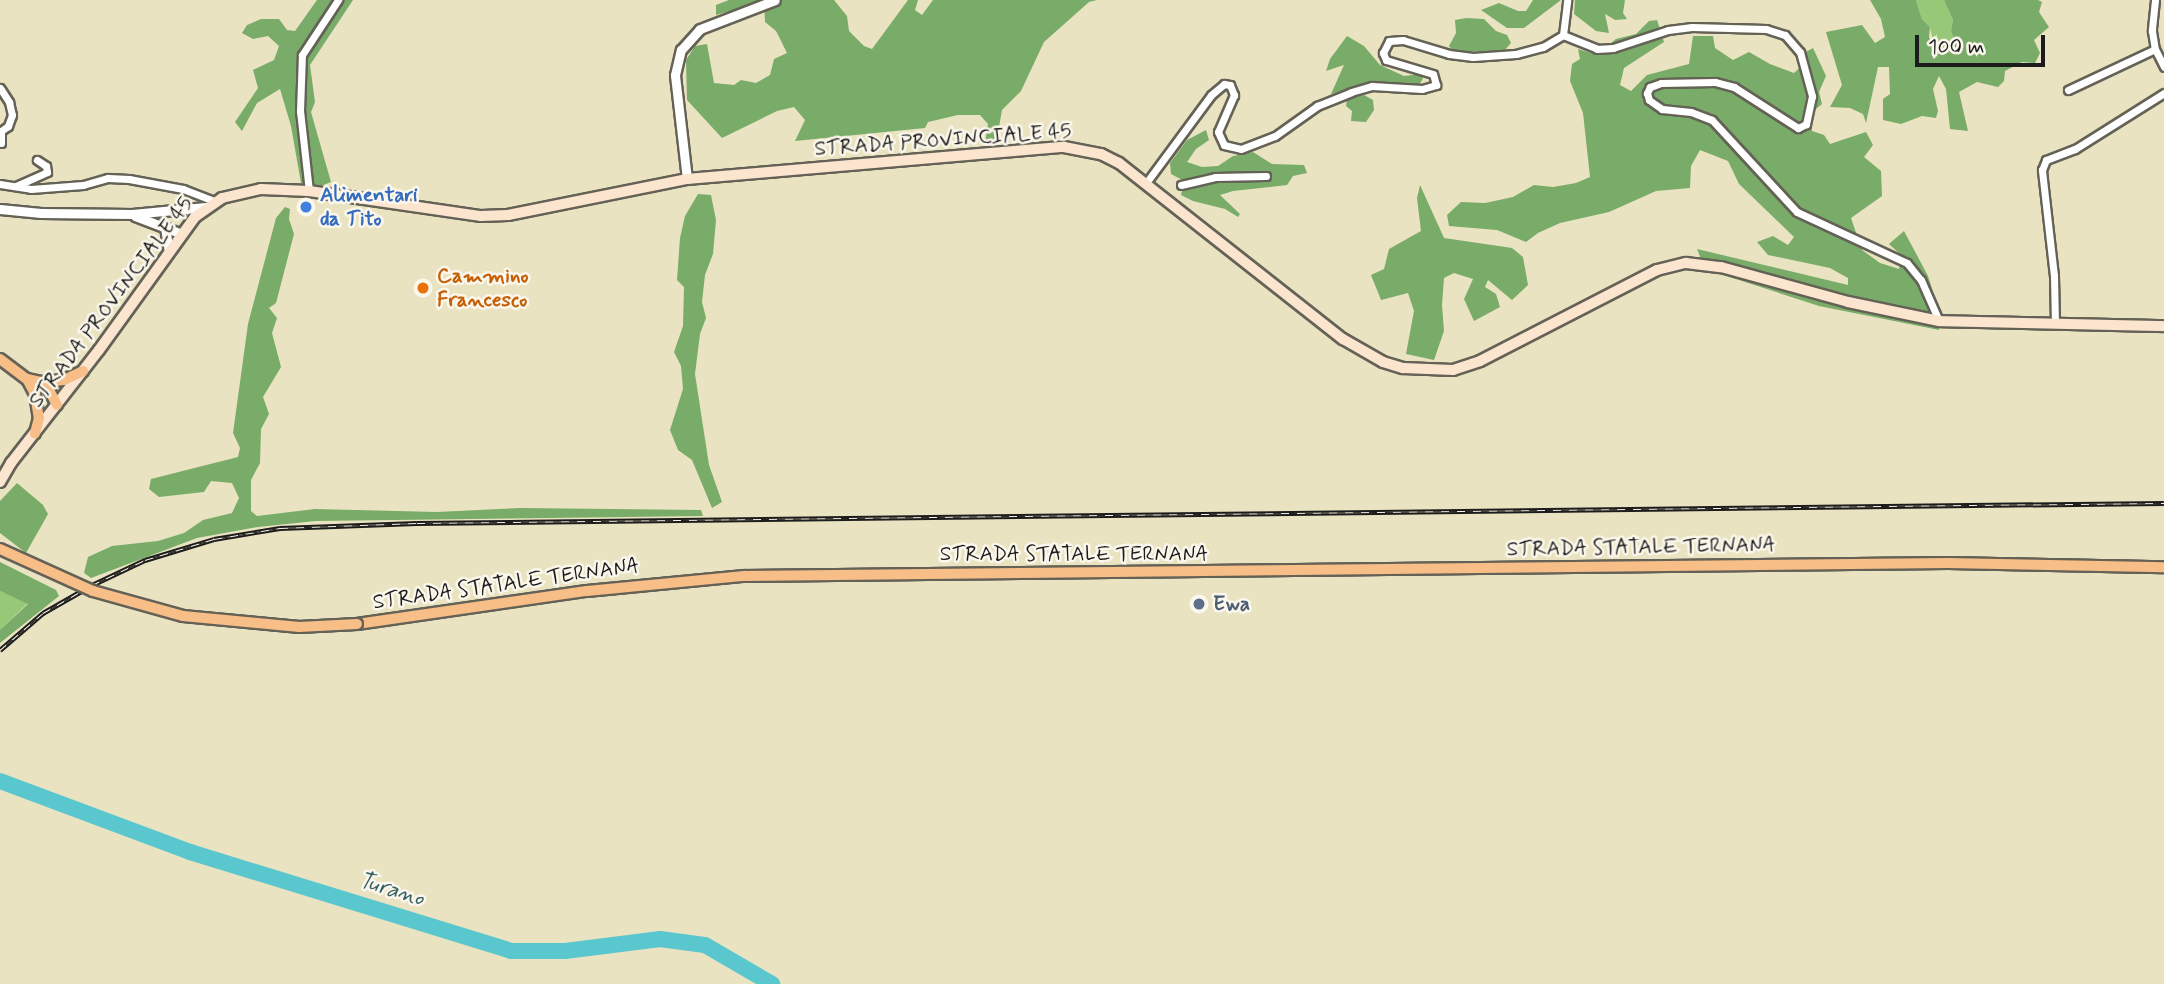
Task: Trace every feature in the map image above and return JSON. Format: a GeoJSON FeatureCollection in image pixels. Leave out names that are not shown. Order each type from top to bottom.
{"type":"FeatureCollection","features":[{"type":"Feature","properties":{"kind":"highway"},"geometry":{"type":"LineString","coordinates":[[0,359],[27,379],[41,382],[64,380],[83,371]]}},
{"type":"Feature","properties":{"kind":"highway"},"geometry":{"type":"LineString","coordinates":[[27,379],[35,394],[39,418],[35,433]]}},
{"type":"Feature","properties":{"kind":"highway"},"geometry":{"type":"LineString","coordinates":[[41,382],[48,388],[57,405]]}},
{"type":"Feature","properties":{"kind":"highway"},"geometry":{"type":"LineString","coordinates":[[35,394],[57,405]]}},
{"type":"Feature","properties":{"kind":"highway","name":"STRADA STATALE TERNANA"},"geometry":{"type":"LineString","coordinates":[[0,549],[93,591],[183,617],[299,627],[357,624],[600,589],[744,576],[1948,563],[2164,567]]}},
{"type":"Feature","properties":{"kind":"main road","name":"STRADA PROVINCIALE 45"},"geometry":{"type":"LineString","coordinates":[[0,471],[10,463],[57,405],[184,232],[210,204],[244,190],[309,191],[481,216],[508,215],[687,179],[1064,148],[1101,154],[1119,163],[1343,339],[1383,362],[1403,368],[1453,370],[1480,361],[1657,270],[1686,263],[1721,267],[1848,302],[1939,321],[2164,326]]}},
{"type":"Feature","properties":{"kind":"main road","name":"STRADA PROVINCIALE 45"},"geometry":{"type":"LineString","coordinates":[[0,482],[10,463]]}},
{"type":"Feature","properties":{"kind":"street"},"geometry":{"type":"LineString","coordinates":[[309,191],[300,111],[302,55],[338,0]]}},
{"type":"Feature","properties":{"kind":"street"},"geometry":{"type":"LineString","coordinates":[[687,179],[676,83],[681,50],[700,29],[775,0]]}},
{"type":"Feature","properties":{"kind":"street"},"geometry":{"type":"LineString","coordinates":[[1563,35],[1567,0]]}},
{"type":"Feature","properties":{"kind":"street"},"geometry":{"type":"LineString","coordinates":[[2155,0],[2152,31],[2155,49],[2164,67]]}},
{"type":"Feature","properties":{"kind":"street"},"geometry":{"type":"LineString","coordinates":[[1563,35],[1597,49],[1613,48],[1668,30],[1692,27],[1766,29],[1785,35],[1800,52],[1812,96],[1806,124],[1798,128],[1734,87],[1715,82],[1661,83],[1650,87],[1647,93],[1649,100],[1662,108],[1690,112],[1712,120],[1797,212],[1907,263],[1922,280],[1939,321]]}},
{"type":"Feature","properties":{"kind":"street"},"geometry":{"type":"LineString","coordinates":[[1146,183],[1211,95],[1224,84],[1230,85],[1234,95],[1218,132],[1224,145],[1241,149],[1275,136],[1317,106],[1351,92],[1373,86],[1422,89],[1436,85],[1433,74],[1386,60],[1383,53],[1389,41],[1403,40],[1448,54],[1497,56],[1544,47],[1563,35]]}},
{"type":"Feature","properties":{"kind":"street"},"geometry":{"type":"LineString","coordinates":[[2068,90],[2155,49]]}},
{"type":"Feature","properties":{"kind":"street"},"geometry":{"type":"LineString","coordinates":[[0,88],[9,102],[12,115],[8,126],[1,131],[0,142]]}},
{"type":"Feature","properties":{"kind":"street"},"geometry":{"type":"LineString","coordinates":[[2055,324],[2054,276],[2042,170],[2046,160],[2084,144],[2164,93]]}},
{"type":"Feature","properties":{"kind":"street"},"geometry":{"type":"LineString","coordinates":[[16,186],[47,172],[46,166],[37,160]]}},
{"type":"Feature","properties":{"kind":"street"},"geometry":{"type":"LineString","coordinates":[[1181,185],[1215,177],[1266,176]]}},
{"type":"Feature","properties":{"kind":"street"},"geometry":{"type":"LineString","coordinates":[[0,184],[31,189],[83,185],[108,178],[128,179],[183,188],[210,204]]}},
{"type":"Feature","properties":{"kind":"street"},"geometry":{"type":"LineString","coordinates":[[0,209],[41,213],[132,214],[168,212],[210,204]]}},
{"type":"Feature","properties":{"kind":"street"},"geometry":{"type":"LineString","coordinates":[[132,214],[165,228],[184,232],[181,221],[168,212]]}},
{"type":"Feature","properties":{"kind":"street"},"geometry":{"type":"LineString","coordinates":[[165,228],[169,251]]}},
{"type":"Feature","properties":{"kind":"green space"},"geometry":{"type":"Polygon","coordinates":[[[317,0],[353,0],[310,65],[315,102],[311,112],[331,182],[321,186],[301,183],[291,126],[280,89],[257,103],[242,131],[235,122],[258,88],[253,70],[274,60],[279,46],[268,36],[253,39],[242,33],[247,25],[261,19],[279,19],[287,30],[295,31],[317,0]]]}},
{"type":"Feature","properties":{"kind":"green space"},"geometry":{"type":"Polygon","coordinates":[[[729,0],[834,0],[847,16],[849,31],[864,46],[872,49],[908,0],[918,0],[915,10],[922,15],[933,0],[1097,0],[1089,2],[1044,42],[1021,91],[1002,110],[996,144],[985,143],[988,124],[980,115],[958,115],[928,122],[925,128],[795,141],[805,120],[794,107],[777,111],[722,138],[687,100],[686,60],[695,46],[707,44],[714,83],[734,85],[741,80],[756,83],[770,75],[774,59],[787,53],[776,31],[765,22],[764,1],[716,15],[716,5],[729,0]]]}},
{"type":"Feature","properties":{"kind":"green space"},"geometry":{"type":"Polygon","coordinates":[[[1533,0],[1561,0],[1524,28],[1507,28],[1481,10],[1499,3],[1518,11],[1526,11],[1533,0]]]}},
{"type":"Feature","properties":{"kind":"green space"},"geometry":{"type":"Polygon","coordinates":[[[1575,0],[1625,0],[1623,13],[1627,19],[1615,20],[1605,14],[1609,33],[1596,31],[1574,14],[1575,0]]]}},
{"type":"Feature","properties":{"kind":"green space"},"geometry":{"type":"Polygon","coordinates":[[[1870,0],[1916,0],[1922,19],[1930,27],[1929,37],[1935,50],[1941,41],[1949,44],[1954,39],[1951,31],[1953,20],[1944,0],[2038,0],[2042,2],[2039,12],[2049,27],[2034,40],[2040,53],[2035,63],[2022,62],[2005,71],[2004,81],[1998,87],[1977,82],[1959,92],[1968,131],[1950,129],[1946,89],[1939,76],[1933,89],[1938,111],[1936,118],[1922,116],[1901,124],[1883,120],[1883,99],[1890,94],[1889,67],[1878,67],[1866,123],[1863,114],[1850,108],[1830,107],[1842,85],[1826,32],[1862,25],[1875,43],[1885,37],[1881,19],[1870,0]]]}},
{"type":"Feature","properties":{"kind":"green space"},"geometry":{"type":"Polygon","coordinates":[[[1916,0],[1944,0],[1953,20],[1951,31],[1954,39],[1949,44],[1941,41],[1935,51],[1930,27],[1922,19],[1916,0]]]}},
{"type":"Feature","properties":{"kind":"green space"},"geometry":{"type":"Polygon","coordinates":[[[1484,19],[1496,31],[1507,35],[1511,43],[1504,51],[1454,52],[1449,46],[1456,33],[1455,20],[1484,19]]]}},
{"type":"Feature","properties":{"kind":"green space"},"geometry":{"type":"Polygon","coordinates":[[[1657,20],[1664,42],[1624,68],[1620,85],[1631,91],[1647,75],[1689,64],[1693,36],[1713,36],[1715,48],[1733,60],[1749,52],[1794,73],[1807,61],[1804,53],[1813,48],[1826,76],[1819,92],[1822,104],[1811,113],[1812,131],[1824,135],[1830,144],[1866,132],[1873,145],[1864,157],[1881,171],[1882,196],[1851,218],[1862,250],[1880,263],[1899,269],[1902,256],[1889,244],[1904,231],[1928,276],[1939,311],[1939,330],[1819,306],[1705,269],[1697,249],[1848,285],[1848,278],[1830,268],[1768,255],[1757,242],[1773,236],[1788,245],[1794,237],[1739,184],[1728,161],[1700,150],[1691,166],[1690,188],[1656,191],[1609,212],[1560,223],[1526,242],[1497,230],[1449,226],[1447,215],[1461,202],[1485,203],[1513,197],[1534,185],[1553,187],[1576,183],[1590,177],[1583,113],[1570,81],[1572,64],[1580,59],[1578,49],[1597,55],[1616,39],[1636,34],[1649,21],[1657,20]]]}},
{"type":"Feature","properties":{"kind":"green space"},"geometry":{"type":"Polygon","coordinates":[[[1347,36],[1364,46],[1380,65],[1404,76],[1420,74],[1423,78],[1420,84],[1373,82],[1331,94],[1344,65],[1326,71],[1330,59],[1347,36]]]}},
{"type":"Feature","properties":{"kind":"green space"},"geometry":{"type":"Polygon","coordinates":[[[1364,95],[1373,100],[1374,110],[1366,122],[1351,121],[1352,111],[1346,106],[1347,99],[1364,95]]]}},
{"type":"Feature","properties":{"kind":"green space"},"geometry":{"type":"Polygon","coordinates":[[[1206,130],[1209,140],[1196,149],[1187,162],[1202,167],[1218,166],[1233,156],[1253,152],[1272,164],[1304,165],[1307,173],[1293,176],[1287,185],[1220,195],[1240,214],[1238,217],[1225,209],[1193,201],[1181,195],[1184,181],[1171,174],[1170,163],[1187,140],[1206,130]]]}},
{"type":"Feature","properties":{"kind":"green space"},"geometry":{"type":"Polygon","coordinates":[[[1420,185],[1444,238],[1512,248],[1523,257],[1528,285],[1512,300],[1488,280],[1485,287],[1496,294],[1500,307],[1474,321],[1464,299],[1473,279],[1454,273],[1444,278],[1444,331],[1434,360],[1406,354],[1414,311],[1408,293],[1381,300],[1371,275],[1384,269],[1389,249],[1421,231],[1417,198],[1420,185]]]}},
{"type":"Feature","properties":{"kind":"green space"},"geometry":{"type":"Polygon","coordinates":[[[698,194],[711,195],[716,220],[713,254],[705,275],[702,302],[706,318],[700,334],[695,374],[709,465],[722,502],[712,508],[692,460],[678,450],[670,430],[683,389],[681,366],[674,352],[683,326],[684,287],[677,280],[680,238],[685,216],[698,194]]]}},
{"type":"Feature","properties":{"kind":"green space"},"geometry":{"type":"Polygon","coordinates":[[[285,207],[290,209],[289,219],[294,234],[276,303],[269,308],[277,318],[272,333],[281,367],[263,397],[269,414],[261,429],[260,463],[251,480],[251,511],[257,516],[315,509],[437,512],[520,508],[701,510],[703,516],[316,521],[258,527],[197,538],[91,578],[84,573],[88,557],[112,546],[158,541],[184,533],[203,520],[232,513],[239,498],[232,483],[211,481],[204,492],[159,497],[149,489],[151,479],[238,457],[240,448],[233,433],[248,324],[276,218],[285,207]]]}},
{"type":"Feature","properties":{"kind":"green space"},"geometry":{"type":"Polygon","coordinates":[[[17,483],[43,505],[48,514],[26,553],[0,533],[0,501],[17,483]]]}},
{"type":"Feature","properties":{"kind":"green space"},"geometry":{"type":"Polygon","coordinates":[[[0,562],[56,590],[59,596],[0,643],[0,630],[28,604],[0,591],[0,562]]]}},
{"type":"Feature","properties":{"kind":"green space"},"geometry":{"type":"Polygon","coordinates":[[[0,591],[28,603],[0,630],[0,591]]]}},
{"type":"Feature","properties":{"kind":"waterway","name":"Turano"},"geometry":{"type":"LineString","coordinates":[[0,781],[190,852],[511,951],[565,951],[660,939],[705,945],[772,984]]}},
{"type":"Feature","properties":{"kind":"railway"},"geometry":{"type":"LineString","coordinates":[[0,650],[43,613],[92,585],[145,560],[214,539],[280,528],[417,523],[2164,503]]}},
{"type":"Feature","properties":{"kind":"place","name":"Alimentari da Tito"},"geometry":{"type":"Point","coordinates":[306,207]}},
{"type":"Feature","properties":{"kind":"place","name":"Cammino Francesco"},"geometry":{"type":"Point","coordinates":[423,288]}},
{"type":"Feature","properties":{"kind":"place","name":"Ewa"},"geometry":{"type":"Point","coordinates":[1199,604]}}]}
